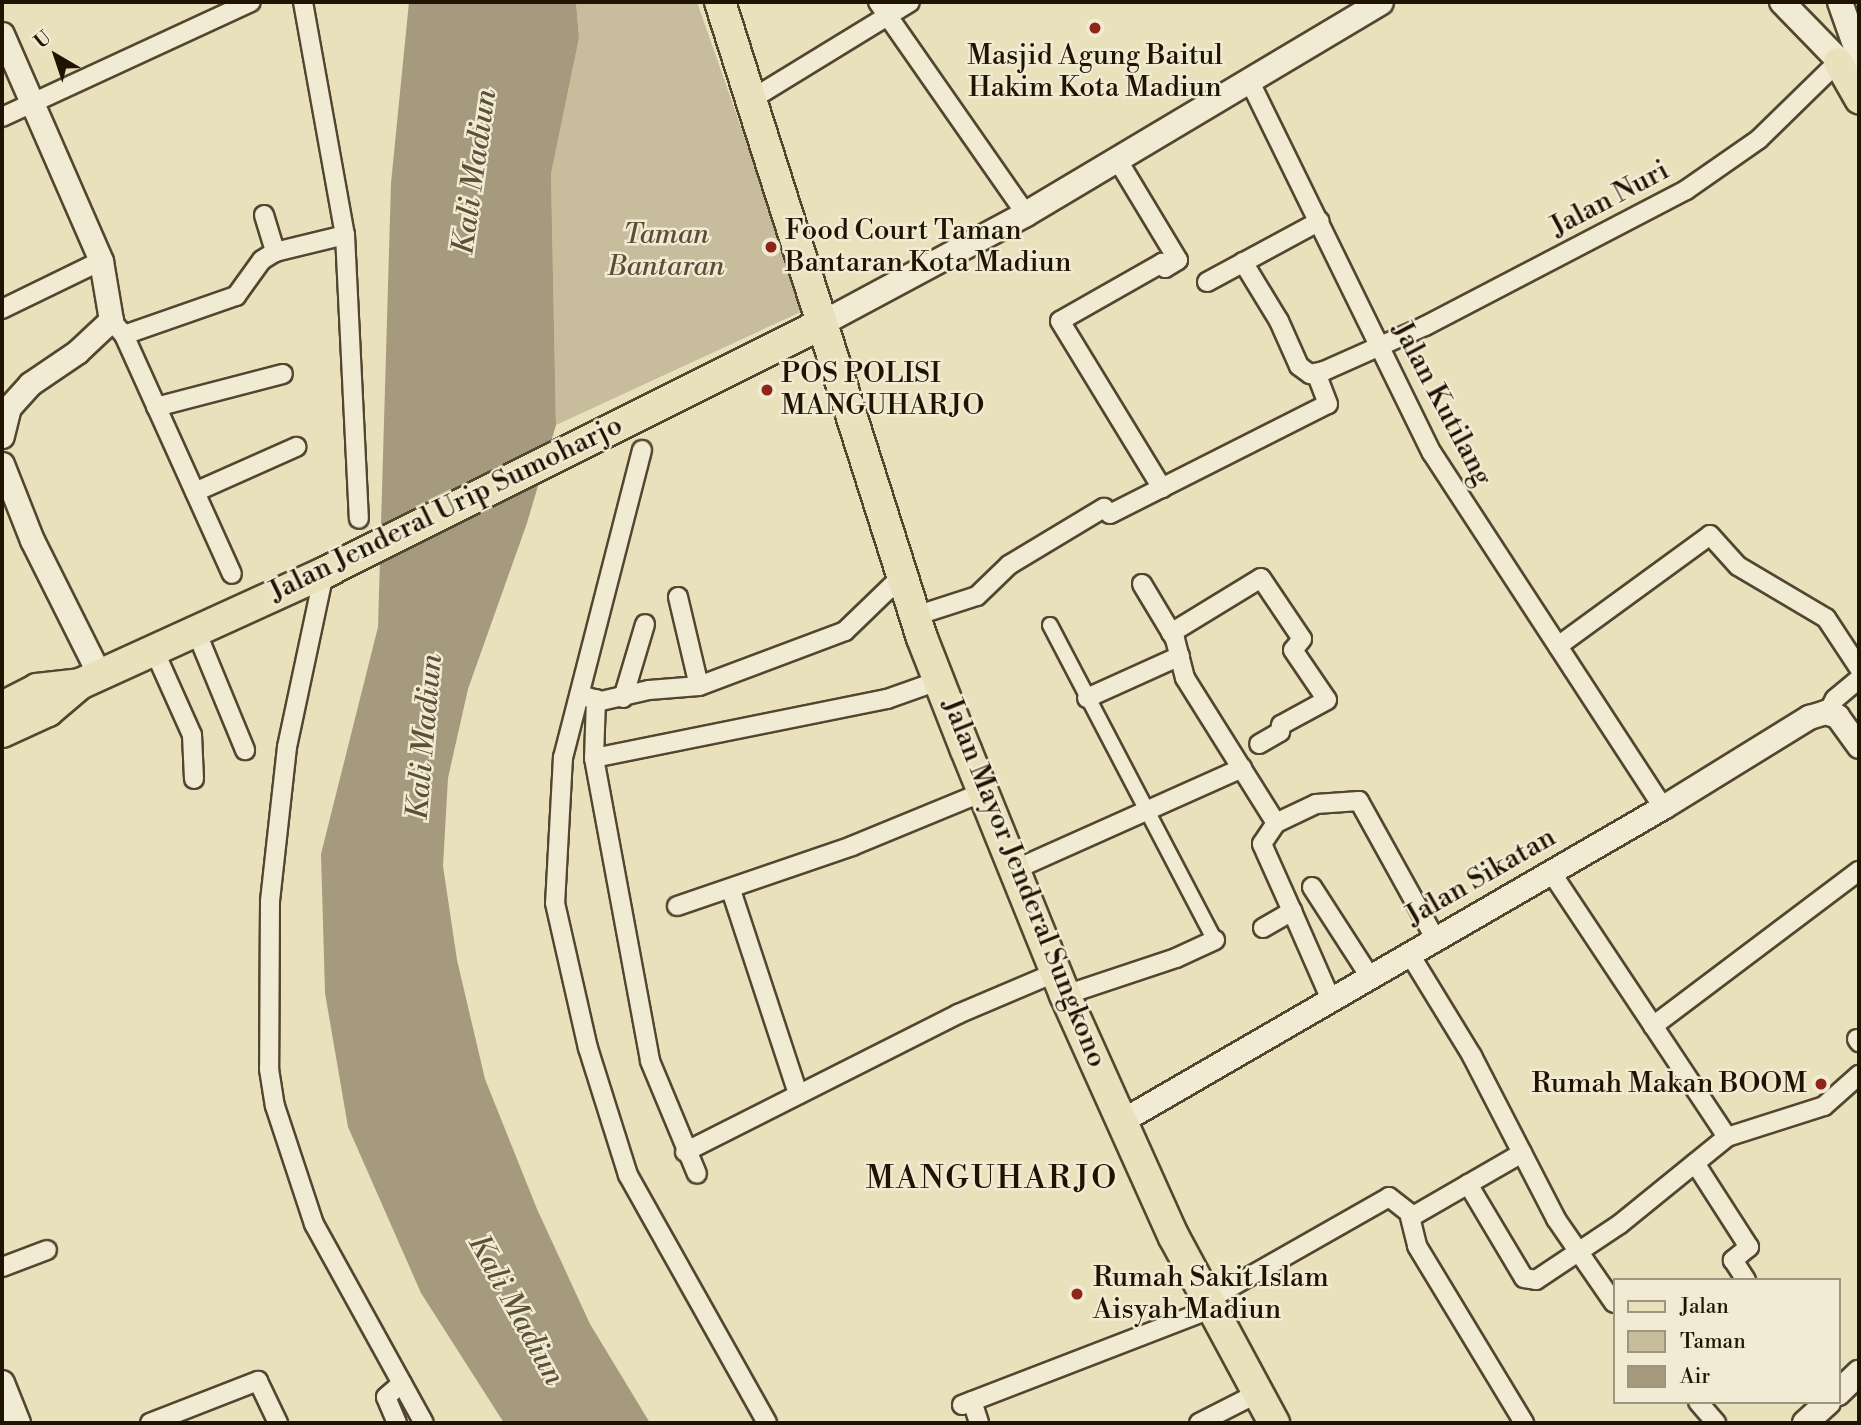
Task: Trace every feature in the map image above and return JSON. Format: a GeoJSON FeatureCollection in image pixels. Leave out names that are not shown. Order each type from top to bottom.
{"type":"FeatureCollection","features":[{"type":"Feature","properties":{"kind":"highway","name":"Jalan Mayor Jenderal Sungkono"},"geometry":{"type":"LineString","coordinates":[[720,2],[752,99],[815,327],[915,616],[983,792],[1061,984],[1174,1237],[1273,1423]]}},
{"type":"Feature","properties":{"kind":"highway","name":"Jalan Jenderal Urip Sumoharjo"},"geometry":{"type":"LineString","coordinates":[[2,732],[48,712],[90,680],[333,566],[815,327]]}},
{"type":"Feature","properties":{"kind":"highway","name":"Jalan Jenderal Urip Sumoharjo"},"geometry":{"type":"LineString","coordinates":[[2,707],[37,689],[90,680]]}},
{"type":"Feature","properties":{"kind":"main road"},"geometry":{"type":"LineString","coordinates":[[815,327],[1026,214],[1381,2]]}},
{"type":"Feature","properties":{"kind":"main road"},"geometry":{"type":"LineString","coordinates":[[1782,2],[1853,54],[1859,99]]}},
{"type":"Feature","properties":{"kind":"main road"},"geometry":{"type":"LineString","coordinates":[[1840,2],[1859,81]]}},
{"type":"Feature","properties":{"kind":"main road"},"geometry":{"type":"LineString","coordinates":[[1840,1390],[1859,1373]]}},
{"type":"Feature","properties":{"kind":"main road"},"geometry":{"type":"LineString","coordinates":[[2,1383],[19,1423]]}},
{"type":"Feature","properties":{"kind":"main road"},"geometry":{"type":"LineString","coordinates":[[1805,1423],[1825,1404]]}},
{"type":"Feature","properties":{"kind":"street"},"geometry":{"type":"LineString","coordinates":[[2,117],[251,2]]}},
{"type":"Feature","properties":{"kind":"street"},"geometry":{"type":"LineString","coordinates":[[303,2],[345,235],[359,519]]}},
{"type":"Feature","properties":{"kind":"street"},"geometry":{"type":"LineString","coordinates":[[752,99],[882,8],[911,2]]}},
{"type":"Feature","properties":{"kind":"street"},"geometry":{"type":"LineString","coordinates":[[882,8],[1026,214]]}},
{"type":"Feature","properties":{"kind":"street"},"geometry":{"type":"LineString","coordinates":[[2,34],[101,261],[118,327],[232,574]]}},
{"type":"Feature","properties":{"kind":"street","name":"Jalan Nuri"},"geometry":{"type":"LineString","coordinates":[[1316,373],[1425,326],[1686,190],[1759,139],[1853,54]]}},
{"type":"Feature","properties":{"kind":"street","name":"Jalan Kutilang"},"geometry":{"type":"LineString","coordinates":[[1249,80],[1432,453],[1663,807]]}},
{"type":"Feature","properties":{"kind":"street"},"geometry":{"type":"LineString","coordinates":[[1117,159],[1178,260],[1165,268],[1162,263],[1060,321],[1162,488]]}},
{"type":"Feature","properties":{"kind":"street"},"geometry":{"type":"LineString","coordinates":[[264,215],[275,252]]}},
{"type":"Feature","properties":{"kind":"street"},"geometry":{"type":"LineString","coordinates":[[1207,282],[1320,221]]}},
{"type":"Feature","properties":{"kind":"street"},"geometry":{"type":"LineString","coordinates":[[2,436],[9,407],[30,384],[118,327],[236,296],[262,260],[275,252],[345,235]]}},
{"type":"Feature","properties":{"kind":"street"},"geometry":{"type":"LineString","coordinates":[[2,309],[101,261]]}},
{"type":"Feature","properties":{"kind":"street"},"geometry":{"type":"LineString","coordinates":[[915,616],[977,596],[1009,565],[1104,508],[1110,514],[1328,404],[1316,373],[1305,372],[1299,366],[1243,262]]}},
{"type":"Feature","properties":{"kind":"street"},"geometry":{"type":"LineString","coordinates":[[156,407],[283,374]]}},
{"type":"Feature","properties":{"kind":"street"},"geometry":{"type":"LineString","coordinates":[[195,492],[296,447]]}},
{"type":"Feature","properties":{"kind":"street"},"geometry":{"type":"LineString","coordinates":[[642,450],[563,757],[555,903],[576,1002],[628,1175],[767,1423]]}},
{"type":"Feature","properties":{"kind":"street"},"geometry":{"type":"LineString","coordinates":[[2,464],[90,680]]}},
{"type":"Feature","properties":{"kind":"street"},"geometry":{"type":"LineString","coordinates":[[1558,646],[1710,535],[1738,566],[1826,618],[1859,668]]}},
{"type":"Feature","properties":{"kind":"street"},"geometry":{"type":"LineString","coordinates":[[333,566],[287,747],[276,850],[266,1031],[269,1069],[275,1106],[314,1224],[424,1423]]}},
{"type":"Feature","properties":{"kind":"street"},"geometry":{"type":"LineString","coordinates":[[577,695],[596,699],[622,698],[699,686],[845,631],[903,575]]}},
{"type":"Feature","properties":{"kind":"street"},"geometry":{"type":"LineString","coordinates":[[1171,633],[1261,579],[1302,639],[1293,650],[1327,700],[1281,725],[1280,732],[1259,744]]}},
{"type":"Feature","properties":{"kind":"street"},"geometry":{"type":"LineString","coordinates":[[1142,584],[1171,633],[1185,678],[1276,823]]}},
{"type":"Feature","properties":{"kind":"street"},"geometry":{"type":"LineString","coordinates":[[678,597],[699,686]]}},
{"type":"Feature","properties":{"kind":"street"},"geometry":{"type":"LineString","coordinates":[[622,698],[645,624]]}},
{"type":"Feature","properties":{"kind":"street"},"geometry":{"type":"LineString","coordinates":[[685,1152],[958,1014],[1215,940],[1050,625]]}},
{"type":"Feature","properties":{"kind":"street"},"geometry":{"type":"LineString","coordinates":[[195,631],[245,750]]}},
{"type":"Feature","properties":{"kind":"street"},"geometry":{"type":"LineString","coordinates":[[154,650],[192,735],[194,779]]}},
{"type":"Feature","properties":{"kind":"street"},"geometry":{"type":"LineString","coordinates":[[1087,698],[1180,656]]}},
{"type":"Feature","properties":{"kind":"street"},"geometry":{"type":"LineString","coordinates":[[1859,679],[1835,699],[1828,712],[1837,716],[1859,746]]}},
{"type":"Feature","properties":{"kind":"street"},"geometry":{"type":"LineString","coordinates":[[594,758],[887,699],[941,680]]}},
{"type":"Feature","properties":{"kind":"street"},"geometry":{"type":"LineString","coordinates":[[596,699],[594,758],[650,1061],[696,1174]]}},
{"type":"Feature","properties":{"kind":"street","name":"Jalan Sikatan"},"geometry":{"type":"LineString","coordinates":[[1123,1120],[1663,807],[1809,717],[1828,712]]}},
{"type":"Feature","properties":{"kind":"street"},"geometry":{"type":"LineString","coordinates":[[1014,870],[1242,768]]}},
{"type":"Feature","properties":{"kind":"street"},"geometry":{"type":"LineString","coordinates":[[677,906],[731,890],[983,792]]}},
{"type":"Feature","properties":{"kind":"street"},"geometry":{"type":"LineString","coordinates":[[1331,1000],[1262,844],[1276,823],[1316,804],[1359,801],[1435,938]]}},
{"type":"Feature","properties":{"kind":"street"},"geometry":{"type":"LineString","coordinates":[[1653,1026],[1859,871]]}},
{"type":"Feature","properties":{"kind":"street"},"geometry":{"type":"LineString","coordinates":[[1550,872],[1727,1137]]}},
{"type":"Feature","properties":{"kind":"street"},"geometry":{"type":"LineString","coordinates":[[1312,887],[1370,977]]}},
{"type":"Feature","properties":{"kind":"street"},"geometry":{"type":"LineString","coordinates":[[731,890],[798,1094]]}},
{"type":"Feature","properties":{"kind":"street"},"geometry":{"type":"LineString","coordinates":[[1262,928],[1292,911]]}},
{"type":"Feature","properties":{"kind":"street"},"geometry":{"type":"LineString","coordinates":[[1409,953],[1472,1056],[1576,1252],[1612,1300]]}},
{"type":"Feature","properties":{"kind":"street"},"geometry":{"type":"LineString","coordinates":[[1468,1184],[1498,1239],[1529,1282],[1620,1224],[1727,1137],[1824,1106],[1859,1075]]}},
{"type":"Feature","properties":{"kind":"street"},"geometry":{"type":"LineString","coordinates":[[1410,1217],[1522,1153]]}},
{"type":"Feature","properties":{"kind":"street"},"geometry":{"type":"LineString","coordinates":[[1695,1163],[1749,1247],[1733,1260],[1745,1278]]}},
{"type":"Feature","properties":{"kind":"street"},"geometry":{"type":"LineString","coordinates":[[979,1423],[967,1403],[1210,1304],[1390,1197],[1410,1217],[1417,1246],[1524,1423]]}},
{"type":"Feature","properties":{"kind":"street"},"geometry":{"type":"LineString","coordinates":[[2,1267],[47,1250]]}},
{"type":"Feature","properties":{"kind":"street"},"geometry":{"type":"LineString","coordinates":[[150,1423],[258,1381],[278,1423]]}},
{"type":"Feature","properties":{"kind":"street"},"geometry":{"type":"LineString","coordinates":[[397,1423],[386,1397],[402,1383]]}},
{"type":"Feature","properties":{"kind":"street"},"geometry":{"type":"LineString","coordinates":[[1199,1423],[1256,1394]]}},
{"type":"Feature","properties":{"kind":"street"},"geometry":{"type":"LineString","coordinates":[[1700,1404],[1716,1423]]}},
{"type":"Feature","properties":{"kind":"green space","name":"Taman Bantaran"},"geometry":{"type":"Polygon","coordinates":[[[576,2],[697,2],[805,310],[556,425],[551,174],[579,38],[576,2]]]}},
{"type":"Feature","properties":{"kind":"water","name":"Kali Madiun"},"geometry":{"type":"Polygon","coordinates":[[[409,2],[576,2],[579,38],[551,174],[556,425],[527,523],[468,689],[448,778],[443,866],[457,960],[485,1079],[537,1209],[590,1324],[650,1423],[504,1423],[421,1293],[348,1127],[325,993],[321,854],[378,627],[391,183],[409,2]]]}},
{"type":"Feature","properties":{"kind":"place","name":"Masjid Agung Baitul Hakim Kota Madiun"},"geometry":{"type":"Point","coordinates":[1095,28]}},
{"type":"Feature","properties":{"kind":"place","name":"Food Court Taman Bantaran Kota Madiun"},"geometry":{"type":"Point","coordinates":[771,247]}},
{"type":"Feature","properties":{"kind":"place","name":"POS POLISI MANGUHARJO"},"geometry":{"type":"Point","coordinates":[767,390]}},
{"type":"Feature","properties":{"kind":"place","name":"Rumah Makan BOOM"},"geometry":{"type":"Point","coordinates":[1821,1084]}},
{"type":"Feature","properties":{"kind":"place","name":"Rumah Sakit Islam Aisyah Madiun"},"geometry":{"type":"Point","coordinates":[1077,1294]}},
{"type":"Feature","properties":{"kind":"district","name":"MANGUHARJO"},"geometry":{"type":"Point","coordinates":[992,1178]}}]}
